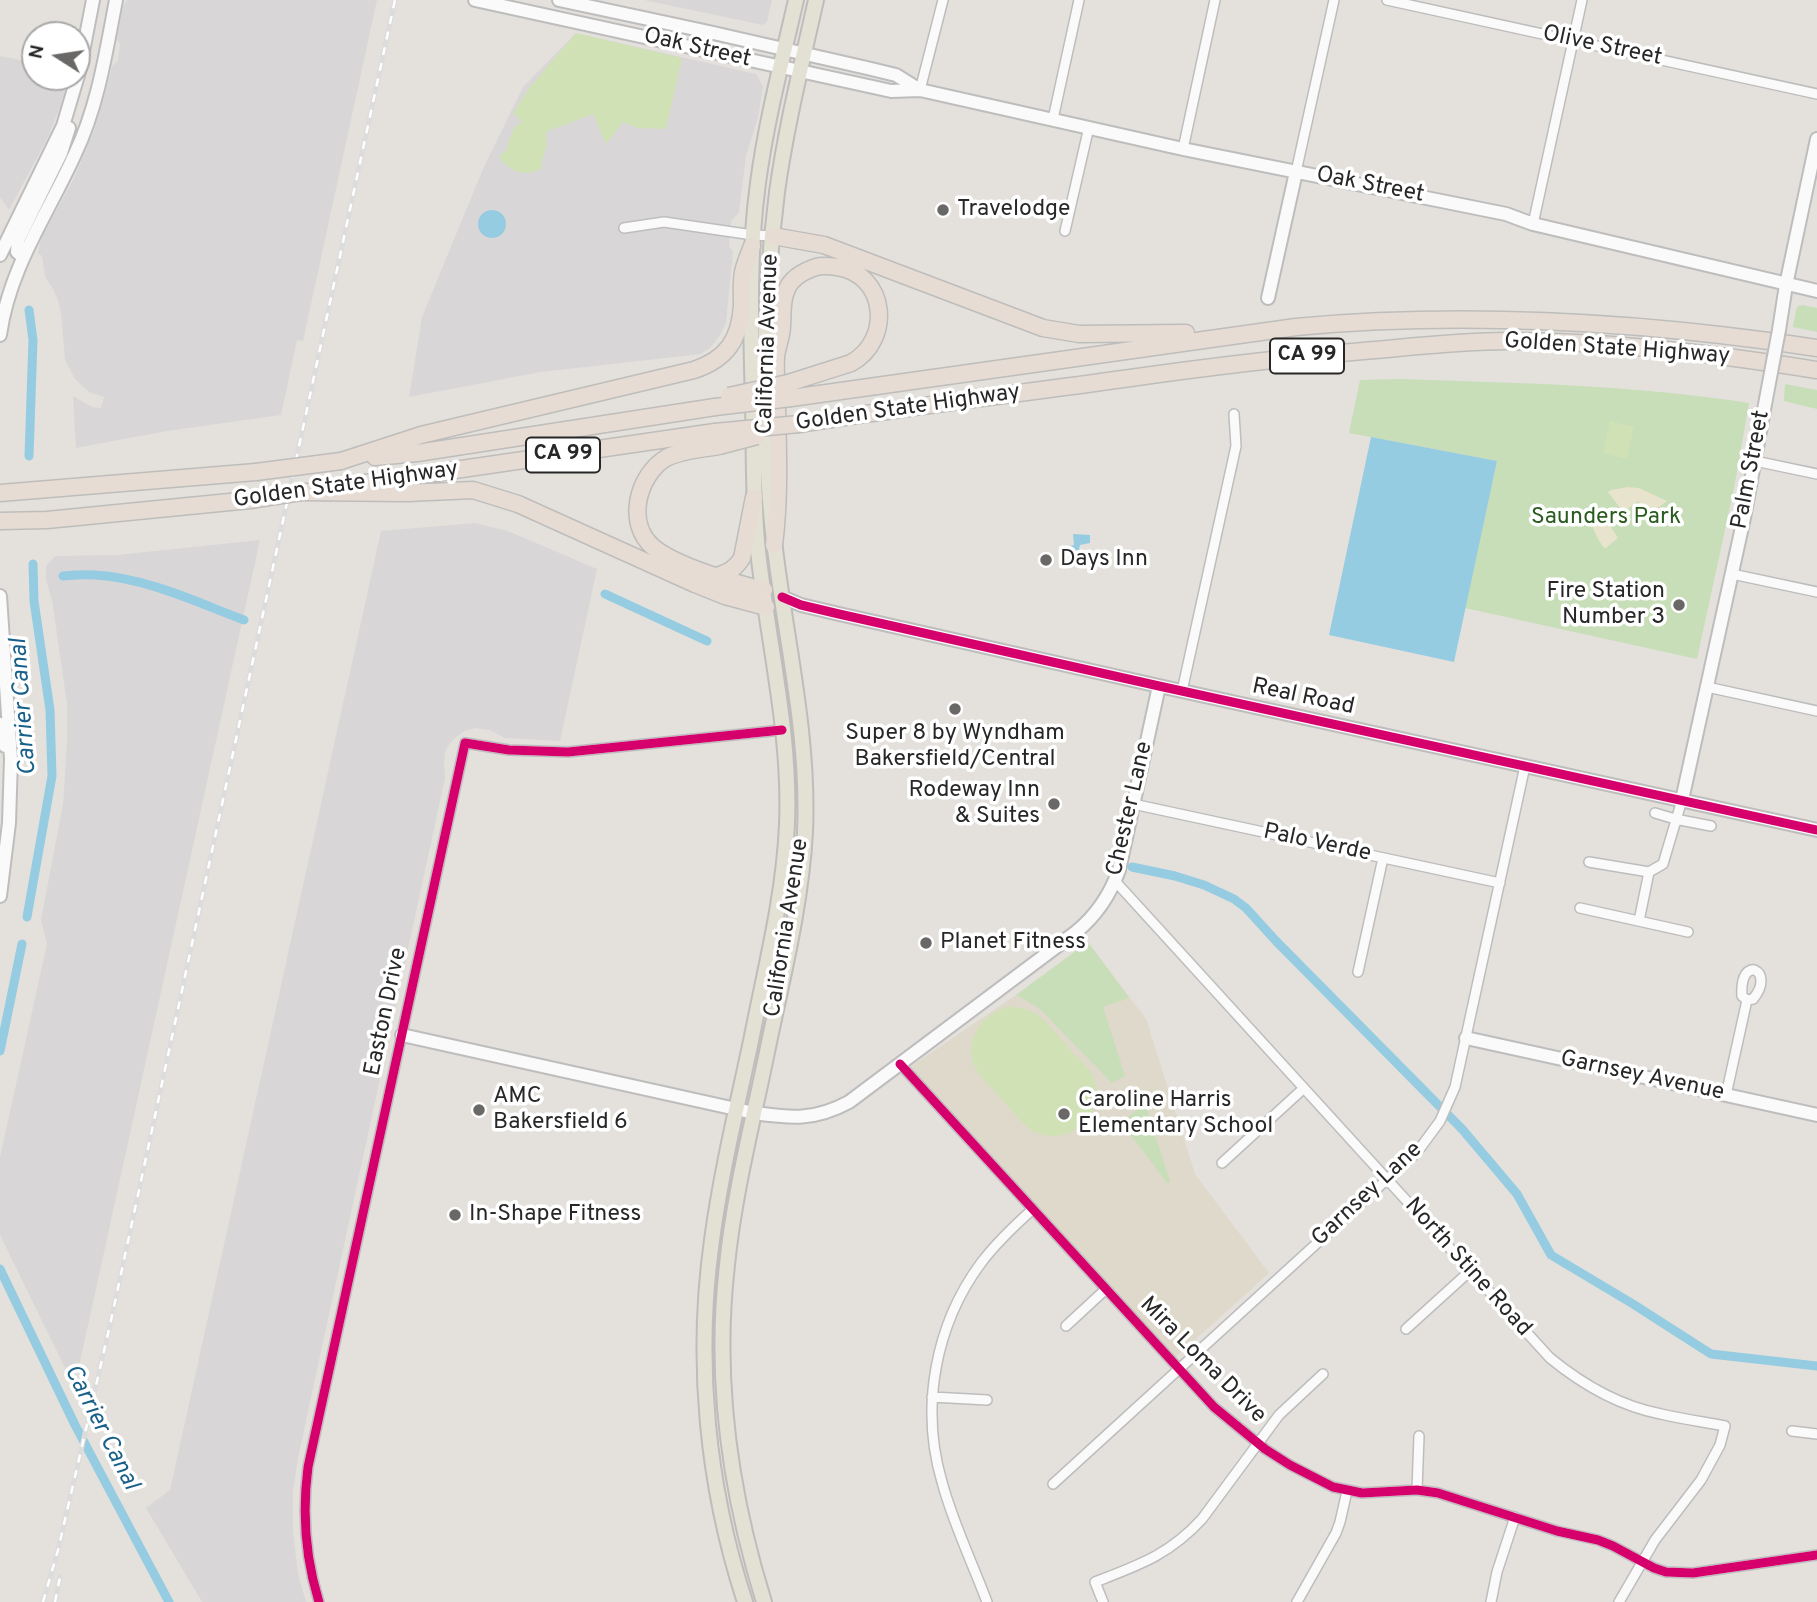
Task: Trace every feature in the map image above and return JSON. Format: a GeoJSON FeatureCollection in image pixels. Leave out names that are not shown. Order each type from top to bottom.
{"type":"FeatureCollection","features":[{"type":"Feature","properties":{"kind":"highway"},"geometry":{"type":"LineString","coordinates":[[773,236],[824,245],[1025,323],[1061,332],[1101,335],[1258,332]]}},
{"type":"Feature","properties":{"kind":"highway"},"geometry":{"type":"LineString","coordinates":[[341,461],[421,435],[694,370],[715,361],[726,352],[737,331],[743,272],[752,240]]}},
{"type":"Feature","properties":{"kind":"highway"},"geometry":{"type":"LineString","coordinates":[[774,545],[778,517],[776,355],[781,336],[784,295],[797,276],[818,266],[850,270],[867,284],[877,302],[879,312],[874,341],[860,358],[789,390]]}},
{"type":"Feature","properties":{"kind":"highway","name":"Golden State Highway"},"geometry":{"type":"LineString","coordinates":[[0,493],[256,472],[416,453],[660,414],[789,390],[1330,324],[1403,319],[1575,322],[1680,330],[1817,348]]}},
{"type":"Feature","properties":{"kind":"highway","name":"Golden State Highway"},"geometry":{"type":"LineString","coordinates":[[0,521],[60,519],[250,500],[301,492],[409,485],[717,439],[860,414],[1229,364],[1446,344],[1505,341],[1571,343],[1708,354],[1817,370]]}},
{"type":"Feature","properties":{"kind":"highway"},"geometry":{"type":"LineString","coordinates":[[717,439],[679,453],[659,463],[650,472],[644,482],[638,504],[640,525],[651,545],[678,561],[765,598]]}},
{"type":"Feature","properties":{"kind":"highway"},"geometry":{"type":"LineString","coordinates":[[409,485],[473,490],[492,495],[725,596],[765,598]]}},
{"type":"Feature","properties":{"kind":"highway"},"geometry":{"type":"LineString","coordinates":[[717,576],[730,572],[742,558],[754,496]]}},
{"type":"Feature","properties":{"kind":"main road","name":"California Avenue"},"geometry":{"type":"LineString","coordinates":[[745,1602],[715,1476],[707,1416],[705,1340],[711,1244],[720,1188],[783,877],[787,805],[782,730],[757,543],[754,496],[751,291],[752,240],[762,153],[796,0]]}},
{"type":"Feature","properties":{"kind":"main road","name":"California Avenue"},"geometry":{"type":"LineString","coordinates":[[764,1602],[751,1557],[733,1473],[724,1397],[724,1302],[736,1206],[802,868],[805,813],[801,733],[770,506],[766,351],[770,267],[781,168],[816,0]]}},
{"type":"Feature","properties":{"kind":"main road"},"geometry":{"type":"LineString","coordinates":[[770,267],[775,288],[776,355]]}},
{"type":"Feature","properties":{"kind":"main road"},"geometry":{"type":"LineString","coordinates":[[765,598],[782,597]]}},
{"type":"Feature","properties":{"kind":"main road"},"geometry":{"type":"LineString","coordinates":[[782,730],[788,732],[792,738],[797,792],[805,813]]}},
{"type":"Feature","properties":{"kind":"main road"},"geometry":{"type":"LineString","coordinates":[[787,805],[794,816],[795,860],[802,868]]}},
{"type":"Feature","properties":{"kind":"main road"},"geometry":{"type":"LineString","coordinates":[[783,877],[789,890],[781,943],[788,949]]}},
{"type":"Feature","properties":{"kind":"main road"},"geometry":{"type":"LineString","coordinates":[[705,1340],[718,1348],[723,1359]]}},
{"type":"Feature","properties":{"kind":"street"},"geometry":{"type":"LineString","coordinates":[[0,255],[52,150],[72,100],[93,0]]}},
{"type":"Feature","properties":{"kind":"street"},"geometry":{"type":"LineString","coordinates":[[0,335],[5,306],[23,257],[65,177],[85,131],[96,99],[116,0]]}},
{"type":"Feature","properties":{"kind":"street","name":"Oak Street"},"geometry":{"type":"LineString","coordinates":[[475,0],[891,91],[920,90],[1183,149],[1492,212],[1532,224],[1817,291]]}},
{"type":"Feature","properties":{"kind":"street","name":"Oak Street"},"geometry":{"type":"LineString","coordinates":[[559,0],[896,75],[920,90]]}},
{"type":"Feature","properties":{"kind":"street"},"geometry":{"type":"LineString","coordinates":[[920,90],[943,0]]}},
{"type":"Feature","properties":{"kind":"street"},"geometry":{"type":"LineString","coordinates":[[1054,119],[1079,0]]}},
{"type":"Feature","properties":{"kind":"street"},"geometry":{"type":"LineString","coordinates":[[1183,149],[1215,0]]}},
{"type":"Feature","properties":{"kind":"street"},"geometry":{"type":"LineString","coordinates":[[1268,299],[1334,0]]}},
{"type":"Feature","properties":{"kind":"street","name":"Olive Street"},"geometry":{"type":"LineString","coordinates":[[1387,0],[1817,94]]}},
{"type":"Feature","properties":{"kind":"street"},"geometry":{"type":"LineString","coordinates":[[1532,224],[1582,0]]}},
{"type":"Feature","properties":{"kind":"street"},"geometry":{"type":"LineString","coordinates":[[23,257],[17,252],[16,244],[69,133],[72,100]]}},
{"type":"Feature","properties":{"kind":"street"},"geometry":{"type":"LineString","coordinates":[[1065,231],[1089,127]]}},
{"type":"Feature","properties":{"kind":"street","name":"Palm Street"},"geometry":{"type":"LineString","coordinates":[[1682,800],[1755,461],[1786,285],[1817,139]]}},
{"type":"Feature","properties":{"kind":"street"},"geometry":{"type":"LineString","coordinates":[[624,228],[664,222],[752,240],[773,236]]}},
{"type":"Feature","properties":{"kind":"street"},"geometry":{"type":"LineString","coordinates":[[1182,691],[1236,446],[1234,414]]}},
{"type":"Feature","properties":{"kind":"street"},"geometry":{"type":"LineString","coordinates":[[1755,461],[1817,474]]}},
{"type":"Feature","properties":{"kind":"street"},"geometry":{"type":"LineString","coordinates":[[1731,574],[1817,592]]}},
{"type":"Feature","properties":{"kind":"street"},"geometry":{"type":"LineString","coordinates":[[0,596],[11,759],[9,824],[0,896]]}},
{"type":"Feature","properties":{"kind":"street","name":"Real Road"},"geometry":{"type":"LineString","coordinates":[[782,597],[801,605],[839,614],[1817,830]]}},
{"type":"Feature","properties":{"kind":"street","name":"Chester Lane"},"geometry":{"type":"LineString","coordinates":[[402,1035],[754,1113],[793,1118],[823,1114],[849,1102],[1076,932],[1099,909],[1115,881],[1159,686]]}},
{"type":"Feature","properties":{"kind":"street"},"geometry":{"type":"LineString","coordinates":[[1707,687],[1817,711]]}},
{"type":"Feature","properties":{"kind":"street"},"geometry":{"type":"LineString","coordinates":[[0,724],[11,759]]}},
{"type":"Feature","properties":{"kind":"street","name":"Easton Drive"},"geometry":{"type":"LineString","coordinates":[[319,1602],[312,1578],[305,1532],[308,1467],[465,743],[509,750],[568,752],[782,730]]}},
{"type":"Feature","properties":{"kind":"street","name":"Garnsey Lane"},"geometry":{"type":"LineString","coordinates":[[1053,1483],[1418,1152],[1440,1121],[1455,1087],[1525,766]]}},
{"type":"Feature","properties":{"kind":"street"},"geometry":{"type":"LineString","coordinates":[[1589,862],[1649,872],[1663,864],[1682,800]]}},
{"type":"Feature","properties":{"kind":"street","name":"Palo Verde"},"geometry":{"type":"LineString","coordinates":[[1133,804],[1500,883]]}},
{"type":"Feature","properties":{"kind":"street"},"geometry":{"type":"LineString","coordinates":[[1655,813],[1712,826]]}},
{"type":"Feature","properties":{"kind":"street"},"geometry":{"type":"LineString","coordinates":[[1358,972],[1383,858]]}},
{"type":"Feature","properties":{"kind":"street"},"geometry":{"type":"LineString","coordinates":[[1639,921],[1649,872]]}},
{"type":"Feature","properties":{"kind":"street","name":"North Stine Road"},"geometry":{"type":"LineString","coordinates":[[1115,881],[1550,1358],[1586,1385],[1622,1403],[1726,1426],[1716,1454],[1702,1480],[1642,1562]]}},
{"type":"Feature","properties":{"kind":"street"},"geometry":{"type":"LineString","coordinates":[[1580,908],[1688,932]]}},
{"type":"Feature","properties":{"kind":"street"},"geometry":{"type":"LineString","coordinates":[[1726,1095],[1747,1000]]}},
{"type":"Feature","properties":{"kind":"street","name":"Garnsey Avenue"},"geometry":{"type":"LineString","coordinates":[[1466,1038],[1817,1115]]}},
{"type":"Feature","properties":{"kind":"street","name":"Mira Loma Drive"},"geometry":{"type":"LineString","coordinates":[[900,1063],[1214,1407],[1257,1444],[1319,1481],[1347,1491],[1379,1493],[1417,1490],[1438,1493],[1557,1531],[1598,1539],[1654,1568],[1680,1573],[1817,1555]]}},
{"type":"Feature","properties":{"kind":"street"},"geometry":{"type":"LineString","coordinates":[[1222,1163],[1304,1088]]}},
{"type":"Feature","properties":{"kind":"street"},"geometry":{"type":"LineString","coordinates":[[987,1602],[942,1482],[934,1443],[932,1397],[936,1364],[957,1302],[991,1251],[1033,1209]]}},
{"type":"Feature","properties":{"kind":"street"},"geometry":{"type":"LineString","coordinates":[[1406,1329],[1470,1271]]}},
{"type":"Feature","properties":{"kind":"street"},"geometry":{"type":"LineString","coordinates":[[1066,1326],[1106,1289]]}},
{"type":"Feature","properties":{"kind":"street"},"geometry":{"type":"LineString","coordinates":[[1103,1602],[1095,1582],[1147,1562],[1175,1545],[1202,1519],[1279,1415],[1323,1374]]}},
{"type":"Feature","properties":{"kind":"street"},"geometry":{"type":"LineString","coordinates":[[932,1397],[988,1400]]}},
{"type":"Feature","properties":{"kind":"street"},"geometry":{"type":"LineString","coordinates":[[1792,1431],[1817,1434]]}},
{"type":"Feature","properties":{"kind":"street"},"geometry":{"type":"LineString","coordinates":[[1417,1490],[1419,1436]]}},
{"type":"Feature","properties":{"kind":"street"},"geometry":{"type":"LineString","coordinates":[[1297,1602],[1336,1533],[1347,1491]]}},
{"type":"Feature","properties":{"kind":"street"},"geometry":{"type":"LineString","coordinates":[[1491,1602],[1514,1517]]}},
{"type":"Feature","properties":{"kind":"street"},"geometry":{"type":"LineString","coordinates":[[1619,1602],[1642,1562]]}},
{"type":"Feature","properties":{"kind":"shaded area"},"geometry":{"type":"Polygon","coordinates":[[[127,0],[377,0],[303,341],[297,340],[281,415],[167,431],[76,448],[73,396],[92,407],[101,408],[104,397],[89,392],[75,379],[65,360],[58,300],[45,277],[42,256],[38,253],[41,238],[73,180],[94,131],[112,66],[118,61],[120,45],[117,39],[123,7],[127,0]]]}},
{"type":"Feature","properties":{"kind":"shaded area"},"geometry":{"type":"Polygon","coordinates":[[[644,0],[772,0],[767,22],[763,25],[644,0]]]}},
{"type":"Feature","properties":{"kind":"shaded area"},"geometry":{"type":"Polygon","coordinates":[[[576,33],[756,74],[763,86],[758,118],[746,156],[739,213],[731,221],[729,246],[733,252],[726,323],[711,347],[701,354],[541,372],[409,397],[422,317],[483,169],[523,87],[576,33]]]}},
{"type":"Feature","properties":{"kind":"shaded area"},"geometry":{"type":"Polygon","coordinates":[[[0,56],[21,60],[21,91],[65,91],[48,137],[9,210],[0,197],[0,56]]]}},
{"type":"Feature","properties":{"kind":"shaded area"},"geometry":{"type":"Polygon","coordinates":[[[475,523],[508,531],[597,569],[560,741],[505,738],[489,730],[475,728],[457,736],[445,752],[445,778],[298,1458],[293,1491],[293,1532],[298,1574],[306,1602],[202,1602],[146,1508],[170,1490],[381,531],[475,523]]]}},
{"type":"Feature","properties":{"kind":"shaded area"},"geometry":{"type":"Polygon","coordinates":[[[260,540],[78,1371],[69,1376],[0,1235],[0,1157],[47,944],[41,920],[63,804],[67,704],[52,600],[46,580],[46,566],[55,556],[117,555],[260,540]]]}},
{"type":"Feature","properties":{"kind":"shaded area","name":"Caroline Harris Elementary School"},"geometry":{"type":"Polygon","coordinates":[[[1088,942],[1146,1019],[1195,1174],[1269,1273],[1175,1358],[910,1067],[1088,942]]]}},
{"type":"Feature","properties":{"kind":"green space"},"geometry":{"type":"Polygon","coordinates":[[[576,33],[682,58],[666,129],[638,128],[623,122],[606,144],[593,114],[546,132],[547,145],[541,163],[543,168],[524,173],[513,170],[499,156],[505,152],[514,128],[522,122],[513,113],[530,87],[576,33]]]}},
{"type":"Feature","properties":{"kind":"green space"},"geometry":{"type":"Polygon","coordinates":[[[1803,305],[1817,308],[1817,332],[1793,327],[1796,310],[1803,305]]]}},
{"type":"Feature","properties":{"kind":"green space","name":"Saunders Park"},"geometry":{"type":"Polygon","coordinates":[[[1401,379],[1663,392],[1749,403],[1734,488],[1697,659],[1465,608],[1497,461],[1349,433],[1360,380],[1401,379]]]}},
{"type":"Feature","properties":{"kind":"green space"},"geometry":{"type":"Polygon","coordinates":[[[1785,384],[1817,390],[1817,409],[1784,401],[1785,384]]]}},
{"type":"Feature","properties":{"kind":"green space"},"geometry":{"type":"Polygon","coordinates":[[[1610,421],[1634,427],[1627,459],[1603,453],[1610,421]]]}},
{"type":"Feature","properties":{"kind":"green space"},"geometry":{"type":"Polygon","coordinates":[[[1088,942],[1129,998],[1103,1007],[1125,1076],[1112,1083],[1039,1008],[1016,995],[1088,942]]]}},
{"type":"Feature","properties":{"kind":"green space"},"geometry":{"type":"Polygon","coordinates":[[[1006,1007],[1025,1009],[1042,1018],[1092,1075],[1097,1089],[1096,1103],[1090,1115],[1070,1132],[1056,1136],[1028,1128],[979,1074],[971,1050],[977,1030],[989,1016],[1006,1007]]]}},
{"type":"Feature","properties":{"kind":"green space"},"geometry":{"type":"Polygon","coordinates":[[[1146,1107],[1170,1181],[1167,1183],[1122,1123],[1136,1110],[1146,1107]]]}},
{"type":"Feature","properties":{"kind":"sand"},"geometry":{"type":"Polygon","coordinates":[[[1628,487],[1639,488],[1667,501],[1649,515],[1638,501],[1623,512],[1608,492],[1628,487]]]}},
{"type":"Feature","properties":{"kind":"sand"},"geometry":{"type":"Polygon","coordinates":[[[1595,504],[1618,538],[1606,548],[1593,527],[1595,504]]]}},
{"type":"Feature","properties":{"kind":"water"},"geometry":{"type":"Polygon","coordinates":[[[492,210],[502,214],[506,224],[502,234],[492,238],[482,234],[478,224],[482,214],[492,210]]]}},
{"type":"Feature","properties":{"kind":"water"},"geometry":{"type":"Polygon","coordinates":[[[1371,437],[1497,461],[1454,662],[1329,635],[1371,437]]]}},
{"type":"Feature","properties":{"kind":"water"},"geometry":{"type":"Polygon","coordinates":[[[1073,534],[1090,535],[1090,543],[1080,545],[1079,549],[1083,552],[1076,565],[1070,564],[1069,546],[1074,545],[1073,534]]]}},
{"type":"Feature","properties":{"kind":"waterway","name":"Carrier Canal"},"geometry":{"type":"LineString","coordinates":[[29,310],[33,340],[29,456]]}},
{"type":"Feature","properties":{"kind":"waterway","name":"Carrier Canal"},"geometry":{"type":"LineString","coordinates":[[27,917],[52,776],[50,710],[34,601],[33,564]]}},
{"type":"Feature","properties":{"kind":"waterway"},"geometry":{"type":"LineString","coordinates":[[63,576],[91,575],[133,581],[171,592],[244,620]]}},
{"type":"Feature","properties":{"kind":"waterway"},"geometry":{"type":"LineString","coordinates":[[605,594],[707,641]]}},
{"type":"Feature","properties":{"kind":"waterway"},"geometry":{"type":"LineString","coordinates":[[1132,867],[1204,885],[1234,899],[1246,908],[1462,1129],[1517,1194],[1551,1255],[1711,1354],[1817,1366]]}},
{"type":"Feature","properties":{"kind":"waterway","name":"Carrier Canal"},"geometry":{"type":"LineString","coordinates":[[0,1051],[22,944]]}},
{"type":"Feature","properties":{"kind":"waterway","name":"Carrier Canal"},"geometry":{"type":"LineString","coordinates":[[0,1269],[75,1425],[169,1602]]}},
{"type":"Feature","properties":{"kind":"railway"},"geometry":{"type":"LineString","coordinates":[[43,1602],[58,1550],[110,1325],[395,0]]}},
{"type":"Feature","properties":{"kind":"railway"},"geometry":{"type":"LineString","coordinates":[[55,1602],[60,1577]]}},
{"type":"Feature","properties":{"kind":"cycle path"},"geometry":{"type":"LineString","coordinates":[[782,597],[801,605],[839,614],[1817,830]]}},
{"type":"Feature","properties":{"kind":"cycle path"},"geometry":{"type":"LineString","coordinates":[[319,1602],[306,1535],[308,1467],[465,743],[509,750],[568,752],[782,730]]}},
{"type":"Feature","properties":{"kind":"cycle path"},"geometry":{"type":"LineString","coordinates":[[900,1064],[1214,1407],[1265,1449],[1290,1465],[1333,1487],[1362,1493],[1417,1490],[1438,1493],[1557,1531],[1598,1540],[1666,1572],[1693,1573],[1817,1555]]}},
{"type":"Feature","properties":{"kind":"place","name":"Travelodge"},"geometry":{"type":"Point","coordinates":[943,210]}},
{"type":"Feature","properties":{"kind":"place","name":"Days Inn"},"geometry":{"type":"Point","coordinates":[1046,560]}},
{"type":"Feature","properties":{"kind":"place","name":"Fire Station Number 3"},"geometry":{"type":"Point","coordinates":[1679,605]}},
{"type":"Feature","properties":{"kind":"place","name":"Super 8 by Wyndham Bakersfield/Central"},"geometry":{"type":"Point","coordinates":[955,709]}},
{"type":"Feature","properties":{"kind":"place","name":"Rodeway Inn & Suites"},"geometry":{"type":"Point","coordinates":[1054,804]}},
{"type":"Feature","properties":{"kind":"place","name":"Planet Fitness"},"geometry":{"type":"Point","coordinates":[926,943]}},
{"type":"Feature","properties":{"kind":"place","name":"AMC Bakersfield 6"},"geometry":{"type":"Point","coordinates":[479,1110]}},
{"type":"Feature","properties":{"kind":"place","name":"Caroline Harris Elementary School"},"geometry":{"type":"Point","coordinates":[1064,1114]}},
{"type":"Feature","properties":{"kind":"place","name":"In-Shape Fitness"},"geometry":{"type":"Point","coordinates":[455,1215]}}]}
